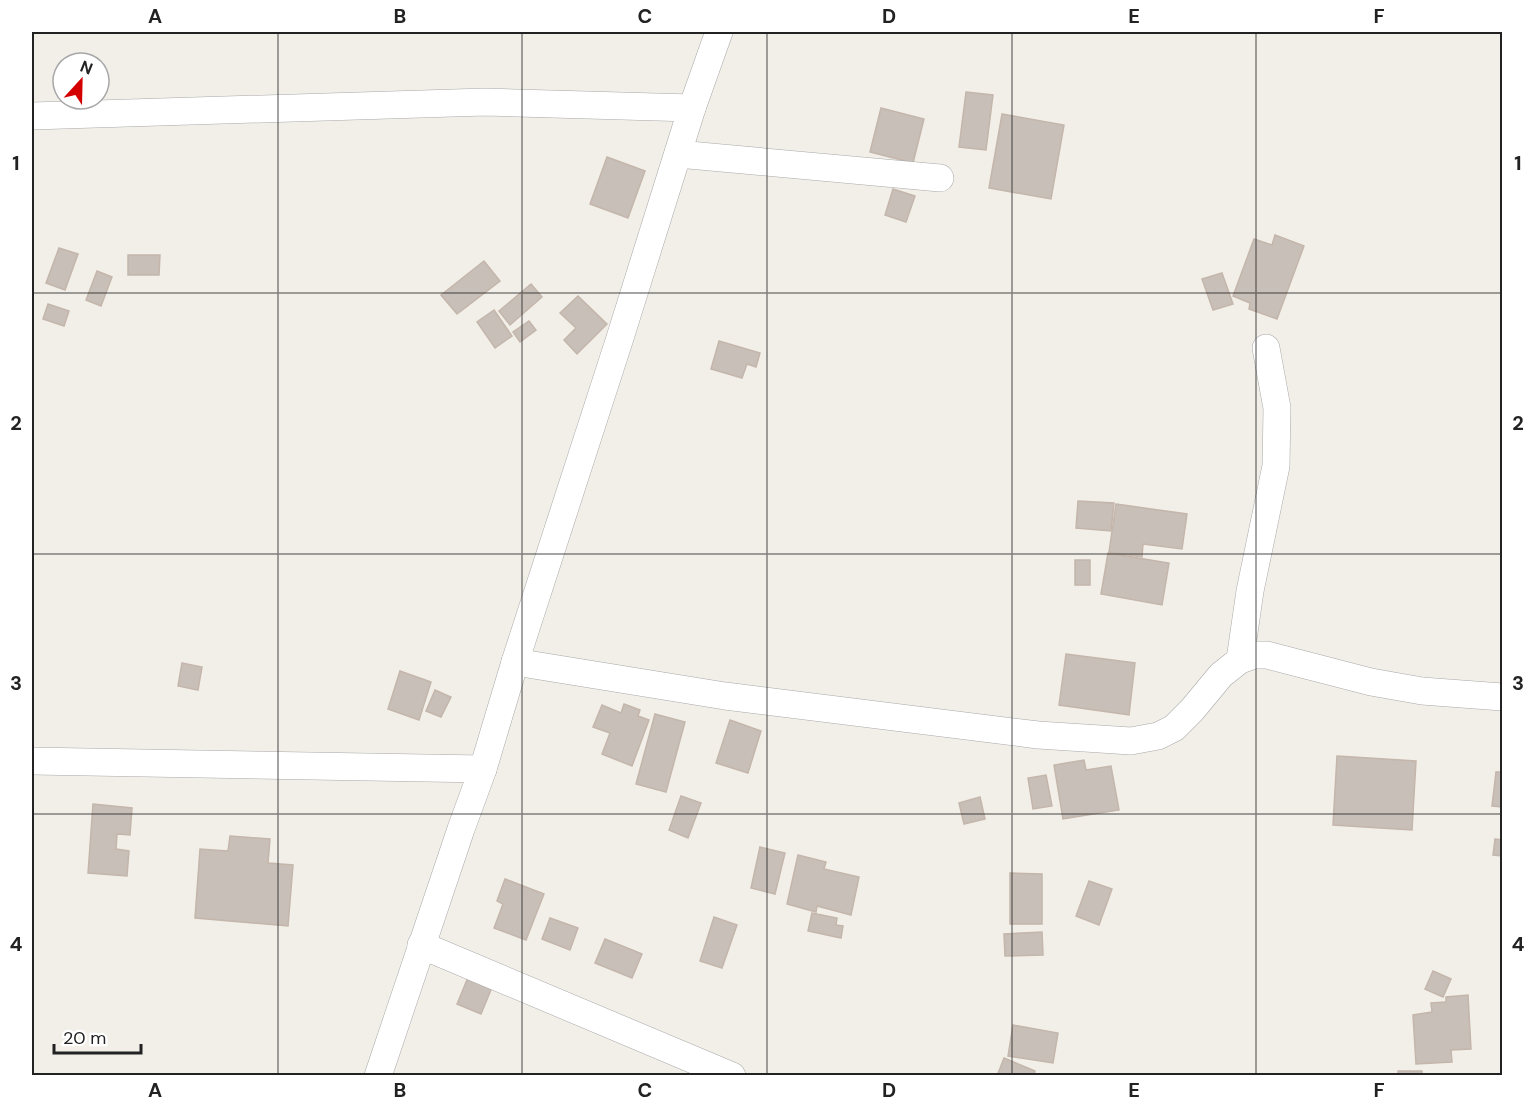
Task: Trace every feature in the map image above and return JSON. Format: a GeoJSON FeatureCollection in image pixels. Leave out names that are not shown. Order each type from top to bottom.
{"type":"FeatureCollection","features":[{"type":"Feature","properties":{"kind":"street"},"geometry":{"type":"LineString","coordinates":[[378,1076],[421,945],[483,770],[515,662],[692,108],[719,32]]}},
{"type":"Feature","properties":{"kind":"street"},"geometry":{"type":"LineString","coordinates":[[32,116],[485,102],[692,108]]}},
{"type":"Feature","properties":{"kind":"street"},"geometry":{"type":"LineString","coordinates":[[678,154],[940,178]]}},
{"type":"Feature","properties":{"kind":"street"},"geometry":{"type":"LineString","coordinates":[[1240,660],[1250,591],[1276,466],[1277,408],[1266,348]]}},
{"type":"Feature","properties":{"kind":"street"},"geometry":{"type":"LineString","coordinates":[[515,662],[725,696],[1038,735],[1131,741],[1158,736],[1174,728],[1221,675],[1240,660],[1254,656],[1267,655],[1371,682],[1422,691],[1503,697]]}},
{"type":"Feature","properties":{"kind":"street"},"geometry":{"type":"LineString","coordinates":[[32,761],[483,770]]}},
{"type":"Feature","properties":{"kind":"street"},"geometry":{"type":"LineString","coordinates":[[421,945],[732,1076]]}},
{"type":"Feature","properties":{"kind":"building"},"geometry":{"type":"Polygon","coordinates":[[[966,92],[993,95],[986,150],[959,147],[966,92]]]}},
{"type":"Feature","properties":{"kind":"building"},"geometry":{"type":"Polygon","coordinates":[[[881,108],[924,119],[913,163],[870,152],[881,108]]]}},
{"type":"Feature","properties":{"kind":"building"},"geometry":{"type":"Polygon","coordinates":[[[1002,114],[1064,125],[1051,199],[989,188],[1002,114]]]}},
{"type":"Feature","properties":{"kind":"building"},"geometry":{"type":"Polygon","coordinates":[[[607,157],[645,171],[628,218],[590,204],[607,157]]]}},
{"type":"Feature","properties":{"kind":"building"},"geometry":{"type":"Polygon","coordinates":[[[893,189],[915,196],[906,222],[885,215],[893,189]]]}},
{"type":"Feature","properties":{"kind":"building"},"geometry":{"type":"Polygon","coordinates":[[[1275,235],[1304,246],[1277,319],[1249,309],[1250,303],[1233,296],[1254,239],[1272,245],[1275,235]]]}},
{"type":"Feature","properties":{"kind":"building"},"geometry":{"type":"Polygon","coordinates":[[[59,248],[78,254],[65,290],[46,283],[59,248]]]}},
{"type":"Feature","properties":{"kind":"building"},"geometry":{"type":"Polygon","coordinates":[[[128,255],[160,255],[159,275],[128,275],[128,255]]]}},
{"type":"Feature","properties":{"kind":"building"},"geometry":{"type":"Polygon","coordinates":[[[484,261],[500,281],[457,314],[441,295],[484,261]]]}},
{"type":"Feature","properties":{"kind":"building"},"geometry":{"type":"Polygon","coordinates":[[[97,271],[112,277],[101,306],[86,300],[97,271]]]}},
{"type":"Feature","properties":{"kind":"building"},"geometry":{"type":"Polygon","coordinates":[[[1222,273],[1233,304],[1213,310],[1202,279],[1222,273]]]}},
{"type":"Feature","properties":{"kind":"building"},"geometry":{"type":"Polygon","coordinates":[[[531,284],[542,297],[510,325],[499,311],[531,284]]]}},
{"type":"Feature","properties":{"kind":"building"},"geometry":{"type":"Polygon","coordinates":[[[578,296],[607,324],[577,354],[564,340],[576,328],[560,313],[578,296]]]}},
{"type":"Feature","properties":{"kind":"building"},"geometry":{"type":"Polygon","coordinates":[[[48,304],[69,311],[64,326],[43,319],[48,304]]]}},
{"type":"Feature","properties":{"kind":"building"},"geometry":{"type":"Polygon","coordinates":[[[494,310],[512,336],[495,348],[477,322],[494,310]]]}},
{"type":"Feature","properties":{"kind":"building"},"geometry":{"type":"Polygon","coordinates":[[[529,321],[536,330],[520,342],[513,332],[529,321]]]}},
{"type":"Feature","properties":{"kind":"building"},"geometry":{"type":"Polygon","coordinates":[[[719,341],[760,353],[756,367],[747,364],[742,378],[711,369],[719,341]]]}},
{"type":"Feature","properties":{"kind":"building"},"geometry":{"type":"Polygon","coordinates":[[[1078,501],[1114,503],[1111,531],[1076,528],[1078,501]]]}},
{"type":"Feature","properties":{"kind":"building"},"geometry":{"type":"Polygon","coordinates":[[[1116,504],[1187,514],[1182,549],[1143,544],[1142,557],[1109,552],[1116,504]]]}},
{"type":"Feature","properties":{"kind":"building"},"geometry":{"type":"Polygon","coordinates":[[[1108,553],[1169,563],[1162,605],[1101,594],[1108,553]]]}},
{"type":"Feature","properties":{"kind":"building"},"geometry":{"type":"Polygon","coordinates":[[[1075,560],[1090,560],[1090,585],[1075,585],[1075,560]]]}},
{"type":"Feature","properties":{"kind":"building"},"geometry":{"type":"Polygon","coordinates":[[[1066,654],[1135,663],[1129,715],[1059,705],[1066,654]]]}},
{"type":"Feature","properties":{"kind":"building"},"geometry":{"type":"Polygon","coordinates":[[[182,663],[202,667],[198,690],[178,686],[182,663]]]}},
{"type":"Feature","properties":{"kind":"building"},"geometry":{"type":"Polygon","coordinates":[[[400,671],[431,682],[419,720],[388,709],[400,671]]]}},
{"type":"Feature","properties":{"kind":"building"},"geometry":{"type":"Polygon","coordinates":[[[435,690],[451,697],[441,717],[426,711],[435,690]]]}},
{"type":"Feature","properties":{"kind":"building"},"geometry":{"type":"Polygon","coordinates":[[[624,704],[640,710],[638,716],[649,720],[632,766],[602,754],[610,733],[593,727],[602,705],[621,713],[624,704]]]}},
{"type":"Feature","properties":{"kind":"building"},"geometry":{"type":"Polygon","coordinates":[[[655,714],[685,722],[666,792],[636,784],[655,714]]]}},
{"type":"Feature","properties":{"kind":"building"},"geometry":{"type":"Polygon","coordinates":[[[730,720],[761,731],[748,773],[716,763],[730,720]]]}},
{"type":"Feature","properties":{"kind":"building"},"geometry":{"type":"Polygon","coordinates":[[[1337,756],[1416,761],[1412,830],[1333,825],[1337,756]]]}},
{"type":"Feature","properties":{"kind":"building"},"geometry":{"type":"Polygon","coordinates":[[[1084,760],[1086,770],[1111,766],[1119,810],[1063,819],[1054,765],[1084,760]]]}},
{"type":"Feature","properties":{"kind":"building"},"geometry":{"type":"Polygon","coordinates":[[[1496,772],[1502,772],[1502,807],[1492,806],[1496,772]]]}},
{"type":"Feature","properties":{"kind":"building"},"geometry":{"type":"Polygon","coordinates":[[[1046,775],[1052,806],[1033,809],[1028,778],[1046,775]]]}},
{"type":"Feature","properties":{"kind":"building"},"geometry":{"type":"Polygon","coordinates":[[[681,796],[701,803],[688,838],[669,830],[681,796]]]}},
{"type":"Feature","properties":{"kind":"building"},"geometry":{"type":"Polygon","coordinates":[[[980,797],[985,819],[964,824],[959,803],[980,797]]]}},
{"type":"Feature","properties":{"kind":"building"},"geometry":{"type":"Polygon","coordinates":[[[93,804],[132,808],[130,835],[117,834],[116,849],[129,851],[127,876],[88,873],[93,804]]]}},
{"type":"Feature","properties":{"kind":"building"},"geometry":{"type":"Polygon","coordinates":[[[230,836],[270,839],[268,863],[293,865],[288,926],[195,918],[200,849],[228,851],[230,836]]]}},
{"type":"Feature","properties":{"kind":"building"},"geometry":{"type":"Polygon","coordinates":[[[1495,839],[1502,840],[1502,856],[1493,855],[1495,839]]]}},
{"type":"Feature","properties":{"kind":"building"},"geometry":{"type":"Polygon","coordinates":[[[760,847],[785,853],[775,894],[751,888],[760,847]]]}},
{"type":"Feature","properties":{"kind":"building"},"geometry":{"type":"Polygon","coordinates":[[[798,855],[826,862],[824,869],[859,877],[851,915],[817,906],[816,912],[787,904],[798,855]]]}},
{"type":"Feature","properties":{"kind":"building"},"geometry":{"type":"Polygon","coordinates":[[[1010,873],[1042,874],[1042,924],[1010,924],[1010,873]]]}},
{"type":"Feature","properties":{"kind":"building"},"geometry":{"type":"Polygon","coordinates":[[[505,879],[544,894],[526,940],[494,928],[503,904],[497,901],[505,879]]]}},
{"type":"Feature","properties":{"kind":"building"},"geometry":{"type":"Polygon","coordinates":[[[1089,881],[1112,889],[1099,925],[1076,916],[1089,881]]]}},
{"type":"Feature","properties":{"kind":"building"},"geometry":{"type":"Polygon","coordinates":[[[812,913],[837,918],[836,925],[843,926],[841,938],[808,931],[812,913]]]}},
{"type":"Feature","properties":{"kind":"building"},"geometry":{"type":"Polygon","coordinates":[[[714,917],[737,925],[722,968],[700,961],[714,917]]]}},
{"type":"Feature","properties":{"kind":"building"},"geometry":{"type":"Polygon","coordinates":[[[550,918],[578,928],[570,950],[542,939],[550,918]]]}},
{"type":"Feature","properties":{"kind":"building"},"geometry":{"type":"Polygon","coordinates":[[[1042,932],[1043,955],[1005,956],[1004,934],[1042,932]]]}},
{"type":"Feature","properties":{"kind":"building"},"geometry":{"type":"Polygon","coordinates":[[[605,939],[642,954],[632,978],[595,963],[605,939]]]}},
{"type":"Feature","properties":{"kind":"building"},"geometry":{"type":"Polygon","coordinates":[[[1433,971],[1451,979],[1443,997],[1425,989],[1433,971]]]}},
{"type":"Feature","properties":{"kind":"building"},"geometry":{"type":"Polygon","coordinates":[[[469,975],[493,985],[481,1014],[457,1004],[469,975]]]}},
{"type":"Feature","properties":{"kind":"building"},"geometry":{"type":"Polygon","coordinates":[[[1468,995],[1471,1049],[1451,1050],[1452,1062],[1416,1064],[1413,1015],[1432,1012],[1431,1003],[1446,1002],[1446,997],[1468,995]]]}},
{"type":"Feature","properties":{"kind":"building"},"geometry":{"type":"Polygon","coordinates":[[[1013,1025],[1058,1033],[1053,1063],[1008,1056],[1013,1025]]]}},
{"type":"Feature","properties":{"kind":"building"},"geometry":{"type":"Polygon","coordinates":[[[1004,1058],[1035,1071],[1034,1076],[997,1076],[1004,1058]]]}},
{"type":"Feature","properties":{"kind":"building"},"geometry":{"type":"Polygon","coordinates":[[[1398,1071],[1422,1071],[1422,1076],[1398,1076],[1398,1071]]]}}]}
